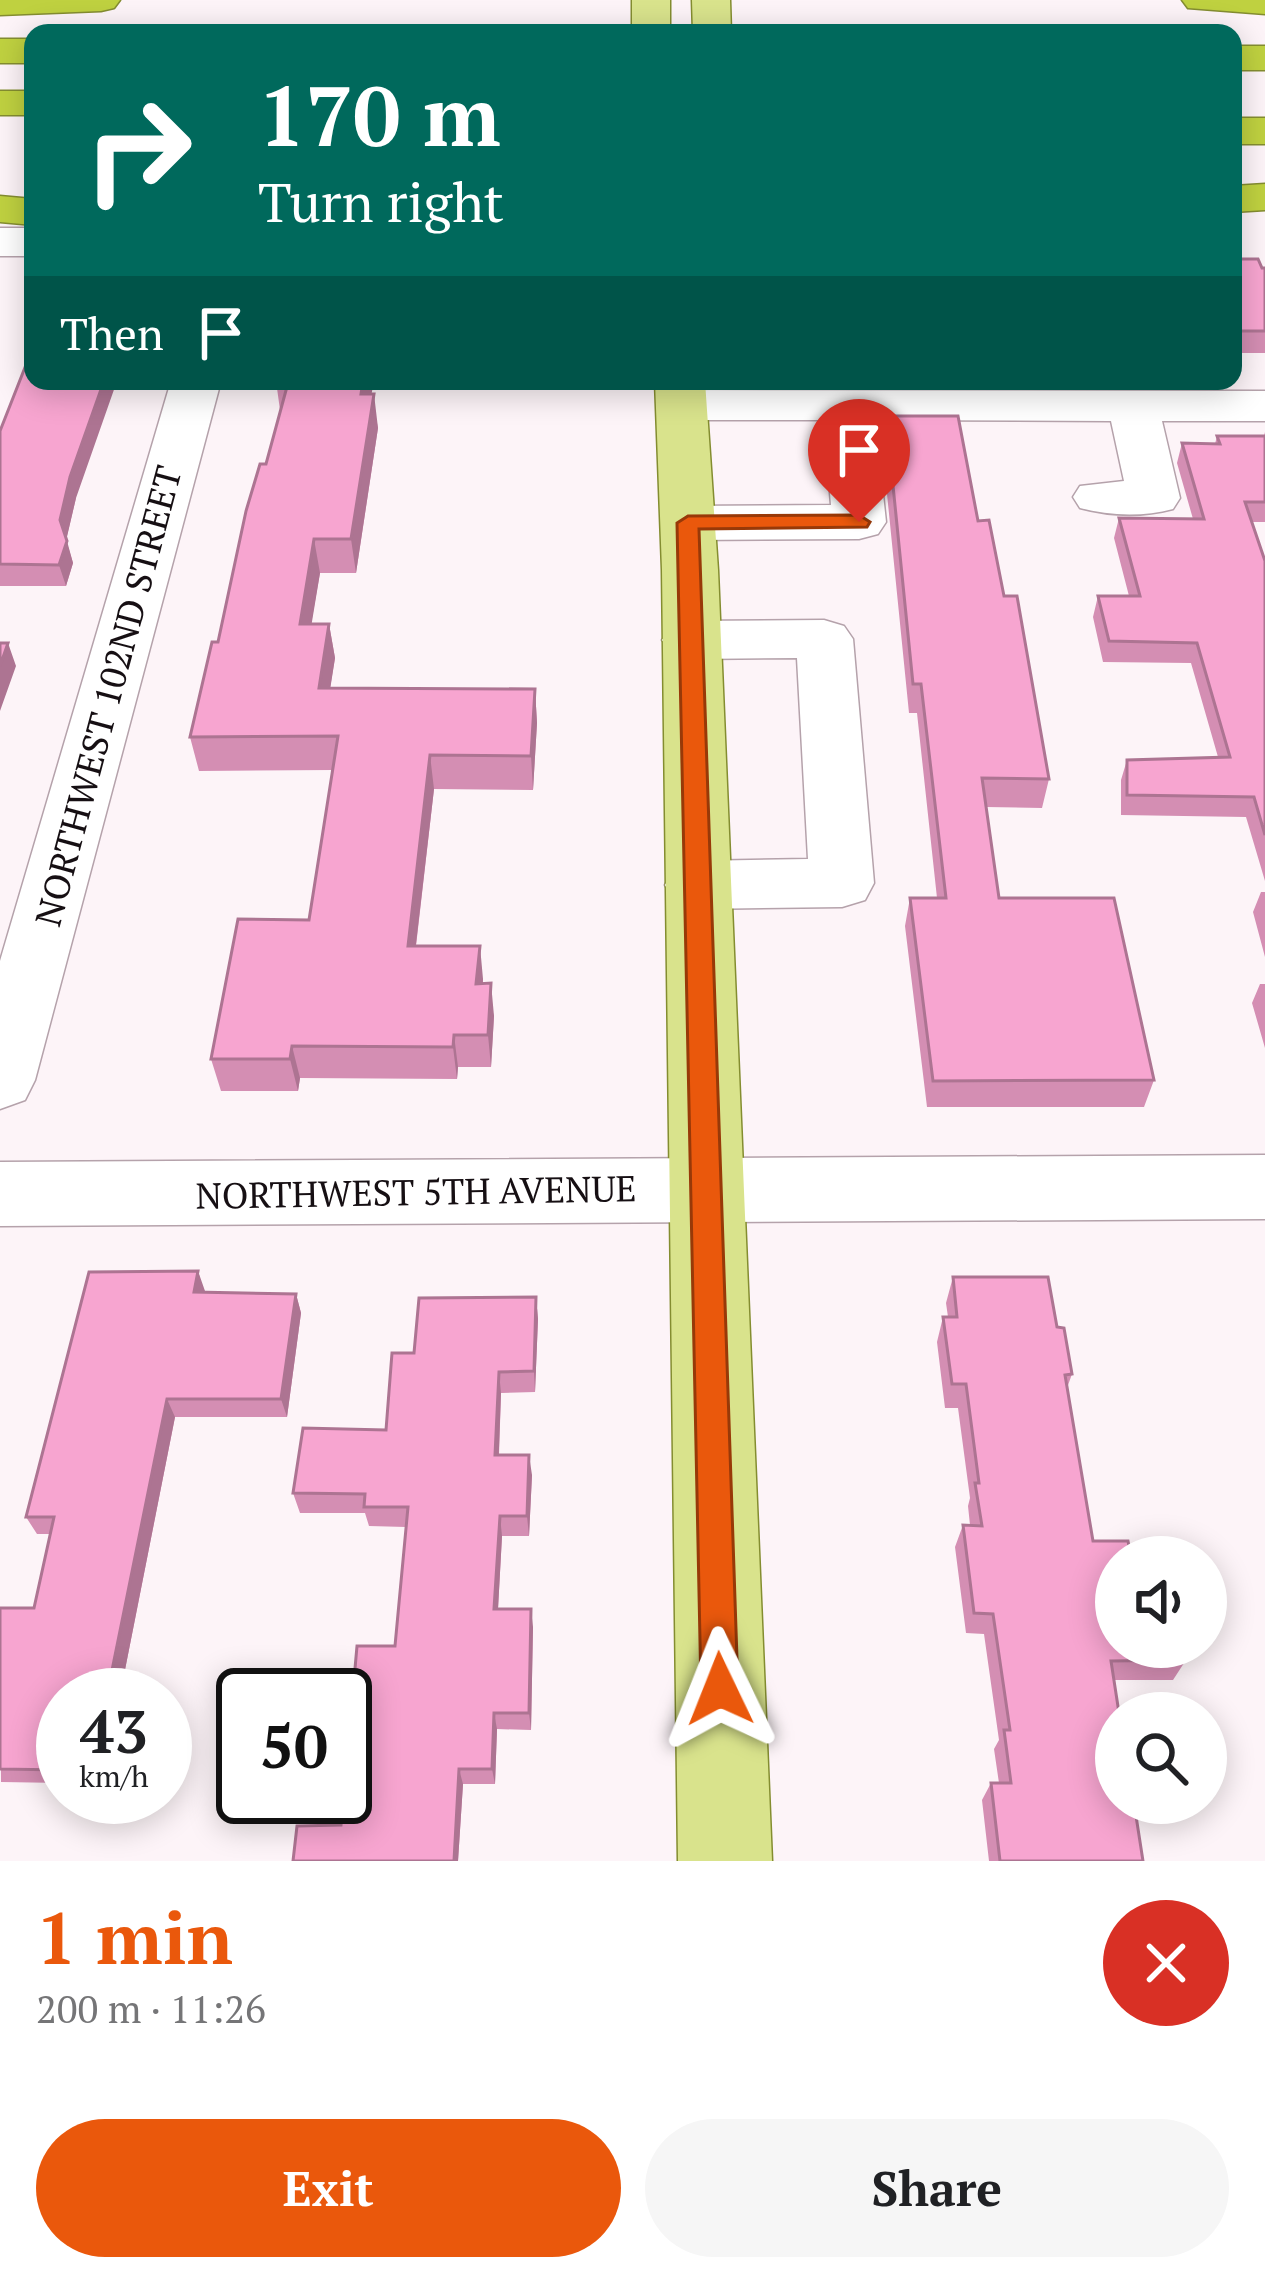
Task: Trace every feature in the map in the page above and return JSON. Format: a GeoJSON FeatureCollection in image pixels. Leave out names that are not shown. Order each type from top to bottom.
{"type":"FeatureCollection","features":[{"type":"Feature","properties":{"kind":"highway"},"geometry":{"type":"LineString","coordinates":[[0,4],[101,0]]}},
{"type":"Feature","properties":{"kind":"highway"},"geometry":{"type":"LineString","coordinates":[[1201,0],[1265,3]]}},
{"type":"Feature","properties":{"kind":"main road"},"geometry":{"type":"LineString","coordinates":[[687,390],[725,1861]]}},
{"type":"Feature","properties":{"kind":"street","name":"NORTHWEST 102ND STREET"},"geometry":{"type":"LineString","coordinates":[[0,1081],[193,390]]}},
{"type":"Feature","properties":{"kind":"street"},"geometry":{"type":"LineString","coordinates":[[691,390],[850,427],[997,448],[991,405]]}},
{"type":"Feature","properties":{"kind":"street"},"geometry":{"type":"LineString","coordinates":[[850,427],[902,393],[991,405],[1265,406]]}},
{"type":"Feature","properties":{"kind":"street"},"geometry":{"type":"LineString","coordinates":[[1099,497],[1154,498],[1133,406]]}},
{"type":"Feature","properties":{"kind":"street"},"geometry":{"type":"LineString","coordinates":[[688,523],[859,522],[850,427]]}},
{"type":"Feature","properties":{"kind":"street"},"geometry":{"type":"LineString","coordinates":[[691,640],[824,639],[842,883],[697,885]]}},
{"type":"Feature","properties":{"kind":"street","name":"NORTHWEST 5TH AVENUE"},"geometry":{"type":"LineString","coordinates":[[0,1194],[1265,1187]]}},
{"type":"Feature","properties":{"kind":"building"},"geometry":{"type":"Polygon","coordinates":[[[1242,259],[1258,259],[1265,268],[1265,331],[1242,331],[1242,259]]]}},
{"type":"Feature","properties":{"kind":"building"},"geometry":{"type":"Polygon","coordinates":[[[24,370],[24,390],[101,390],[70,477],[60,520],[67,541],[59,565],[0,564],[0,431],[24,370]]]}},
{"type":"Feature","properties":{"kind":"building"},"geometry":{"type":"Polygon","coordinates":[[[286,390],[374,394],[351,539],[314,539],[300,624],[329,624],[319,688],[535,689],[531,756],[430,755],[408,946],[480,946],[476,984],[491,983],[488,1035],[454,1035],[453,1047],[292,1046],[290,1059],[211,1059],[238,919],[309,920],[338,736],[190,737],[212,642],[218,642],[246,511],[260,464],[266,464],[286,390]]]}},
{"type":"Feature","properties":{"kind":"building"},"geometry":{"type":"Polygon","coordinates":[[[886,416],[958,416],[978,521],[989,520],[1004,596],[1017,596],[1049,779],[982,778],[999,898],[1114,898],[1154,1080],[933,1081],[910,898],[946,898],[921,684],[913,684],[886,416]]]}},
{"type":"Feature","properties":{"kind":"building"},"geometry":{"type":"Polygon","coordinates":[[[1217,436],[1265,436],[1265,502],[1245,502],[1265,561],[1265,835],[1254,797],[1127,795],[1127,760],[1230,757],[1197,643],[1109,641],[1098,596],[1140,596],[1119,518],[1204,519],[1182,443],[1220,444],[1217,436]]]}},
{"type":"Feature","properties":{"kind":"building"},"geometry":{"type":"Polygon","coordinates":[[[0,643],[8,643],[0,666],[0,643]]]}},
{"type":"Feature","properties":{"kind":"building"},"geometry":{"type":"Polygon","coordinates":[[[198,1271],[194,1292],[296,1294],[281,1399],[167,1399],[112,1668],[36,1668],[36,1770],[0,1769],[0,1608],[34,1608],[54,1517],[26,1517],[89,1272],[198,1271]]]}},
{"type":"Feature","properties":{"kind":"building"},"geometry":{"type":"Polygon","coordinates":[[[953,1277],[1048,1277],[1057,1327],[1064,1328],[1072,1374],[1065,1375],[1095,1541],[1095,1668],[1112,1668],[1116,1692],[1095,1692],[1095,1824],[1137,1824],[1143,1861],[1000,1861],[991,1783],[1011,1783],[1004,1730],[1010,1730],[993,1614],[974,1613],[963,1525],[982,1526],[975,1483],[979,1483],[966,1384],[952,1384],[943,1317],[957,1317],[953,1277]]]}},
{"type":"Feature","properties":{"kind":"building"},"geometry":{"type":"Polygon","coordinates":[[[536,1297],[534,1371],[499,1372],[495,1455],[529,1455],[527,1516],[500,1516],[494,1609],[531,1609],[529,1713],[494,1713],[492,1769],[459,1769],[454,1861],[293,1861],[297,1826],[372,1824],[372,1668],[355,1668],[357,1646],[395,1646],[408,1507],[364,1507],[365,1494],[293,1493],[303,1428],[386,1430],[392,1353],[414,1353],[419,1298],[536,1297]]]}},
{"type":"Feature","properties":{"kind":"route"},"geometry":{"type":"LineString","coordinates":[[720,1689],[688,523],[859,522]]}}]}
